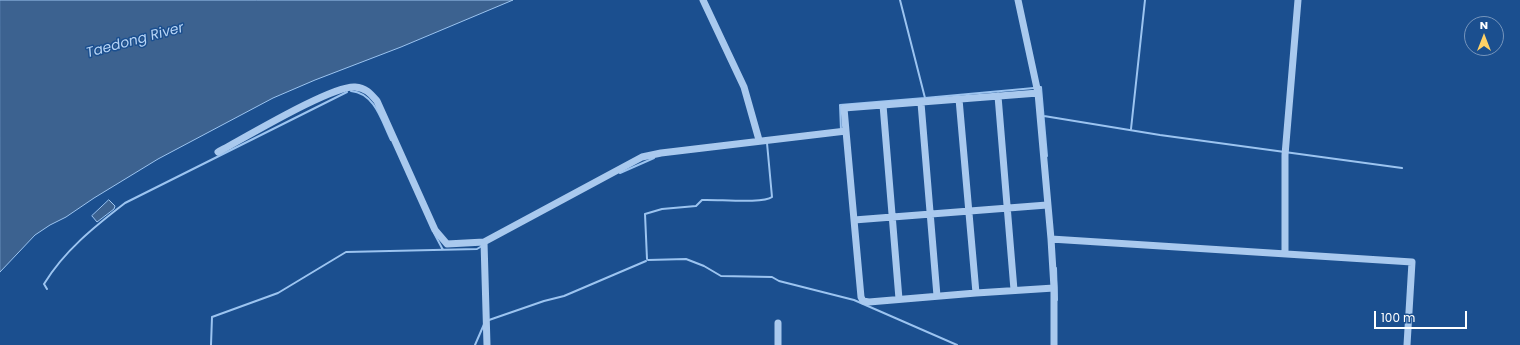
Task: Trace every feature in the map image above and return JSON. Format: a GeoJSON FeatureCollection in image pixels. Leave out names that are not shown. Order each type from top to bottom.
{"type":"FeatureCollection","features":[{"type":"Feature","properties":{"kind":"street"},"geometry":{"type":"LineString","coordinates":[[704,0],[744,87],[758,140]]}},
{"type":"Feature","properties":{"kind":"street"},"geometry":{"type":"LineString","coordinates":[[1018,0],[1038,93],[1051,238],[1054,288],[1054,345]]}},
{"type":"Feature","properties":{"kind":"street"},"geometry":{"type":"LineString","coordinates":[[1285,254],[1285,155],[1298,0]]}},
{"type":"Feature","properties":{"kind":"street"},"geometry":{"type":"LineString","coordinates":[[218,152],[332,91],[354,87],[367,90],[377,101],[435,230],[447,244],[484,242],[642,157],[661,153],[758,140],[846,131]]}},
{"type":"Feature","properties":{"kind":"street"},"geometry":{"type":"LineString","coordinates":[[1038,93],[844,108],[861,297],[863,301],[869,302],[1054,288]]}},
{"type":"Feature","properties":{"kind":"street"},"geometry":{"type":"LineString","coordinates":[[998,96],[1014,290]]}},
{"type":"Feature","properties":{"kind":"street"},"geometry":{"type":"LineString","coordinates":[[959,99],[976,293]]}},
{"type":"Feature","properties":{"kind":"street"},"geometry":{"type":"LineString","coordinates":[[921,102],[937,296]]}},
{"type":"Feature","properties":{"kind":"street"},"geometry":{"type":"LineString","coordinates":[[883,105],[899,299]]}},
{"type":"Feature","properties":{"kind":"street"},"geometry":{"type":"LineString","coordinates":[[854,220],[1047,205]]}},
{"type":"Feature","properties":{"kind":"street"},"geometry":{"type":"LineString","coordinates":[[1051,238],[1412,262],[1407,345]]}},
{"type":"Feature","properties":{"kind":"street"},"geometry":{"type":"LineString","coordinates":[[484,242],[487,345]]}},
{"type":"Feature","properties":{"kind":"street"},"geometry":{"type":"LineString","coordinates":[[778,323],[778,345]]}},
{"type":"Feature","properties":{"kind":"water","name":"Taedong River"},"geometry":{"type":"Polygon","coordinates":[[[0,0],[513,0],[273,98],[158,159],[66,217],[50,225],[35,235],[0,272],[0,0]]]}},
{"type":"Feature","properties":{"kind":"water"},"geometry":{"type":"Polygon","coordinates":[[[109,200],[115,206],[114,209],[97,222],[92,216],[109,200]]]}},
{"type":"Feature","properties":{"kind":"waterway"},"geometry":{"type":"LineString","coordinates":[[900,0],[925,98],[1034,88]]}},
{"type":"Feature","properties":{"kind":"waterway"},"geometry":{"type":"LineString","coordinates":[[1131,129],[1145,0]]}},
{"type":"Feature","properties":{"kind":"waterway"},"geometry":{"type":"LineString","coordinates":[[1039,87],[1041,87],[1047,156]]}},
{"type":"Feature","properties":{"kind":"waterway"},"geometry":{"type":"LineString","coordinates":[[351,91],[359,93],[372,103],[381,117],[391,140]]}},
{"type":"Feature","properties":{"kind":"waterway"},"geometry":{"type":"LineString","coordinates":[[47,289],[44,284],[70,250],[91,230],[125,203],[347,92]]}},
{"type":"Feature","properties":{"kind":"waterway"},"geometry":{"type":"LineString","coordinates":[[841,130],[840,105],[925,98]]}},
{"type":"Feature","properties":{"kind":"waterway"},"geometry":{"type":"LineString","coordinates":[[1044,116],[1160,135],[1402,168]]}},
{"type":"Feature","properties":{"kind":"waterway"},"geometry":{"type":"LineString","coordinates":[[647,259],[645,214],[662,209],[696,206],[702,200],[750,201],[772,197],[767,143]]}},
{"type":"Feature","properties":{"kind":"waterway"},"geometry":{"type":"LineString","coordinates":[[620,173],[654,158]]}},
{"type":"Feature","properties":{"kind":"waterway"},"geometry":{"type":"LineString","coordinates":[[434,233],[443,250]]}},
{"type":"Feature","properties":{"kind":"waterway"},"geometry":{"type":"LineString","coordinates":[[211,345],[212,317],[278,293],[346,252],[477,249],[482,246]]}},
{"type":"Feature","properties":{"kind":"waterway"},"geometry":{"type":"LineString","coordinates":[[648,260],[686,259],[704,266],[721,276],[772,277],[779,281],[854,300],[957,345]]}},
{"type":"Feature","properties":{"kind":"waterway"},"geometry":{"type":"LineString","coordinates":[[489,320],[544,301],[564,296],[646,261]]}},
{"type":"Feature","properties":{"kind":"waterway"},"geometry":{"type":"LineString","coordinates":[[1056,268],[1057,300]]}},
{"type":"Feature","properties":{"kind":"waterway"},"geometry":{"type":"LineString","coordinates":[[475,345],[485,322]]}}]}
